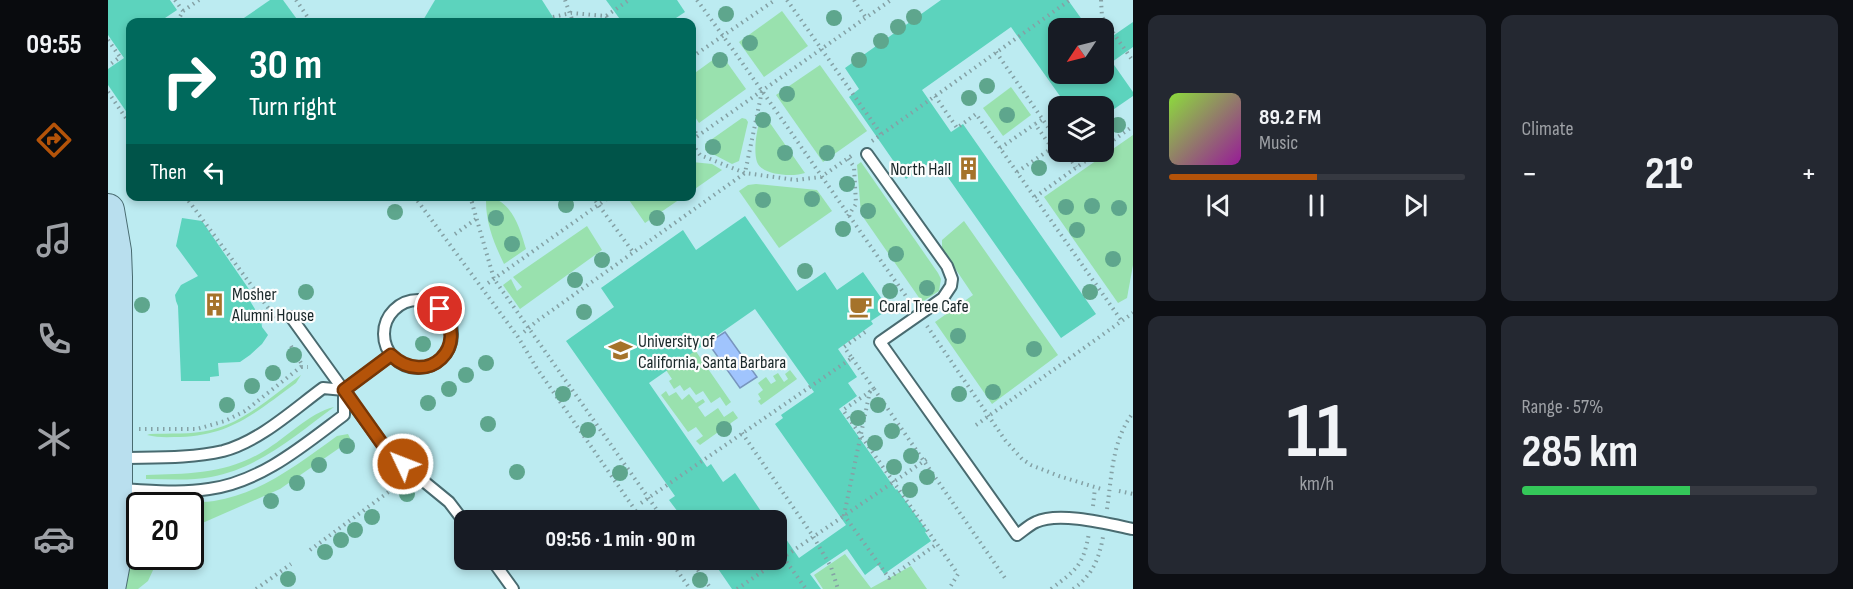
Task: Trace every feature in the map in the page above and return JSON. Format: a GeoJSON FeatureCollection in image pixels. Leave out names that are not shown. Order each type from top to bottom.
{"type":"FeatureCollection","features":[{"type":"Feature","properties":{"kind":"main road"},"geometry":{"type":"LineString","coordinates":[[108,210],[115,251],[116,277],[112,489],[116,552],[109,589]]}},
{"type":"Feature","properties":{"kind":"lane"},"geometry":{"type":"LineString","coordinates":[[867,154],[952,279],[948,293],[943,298],[880,342],[1017,535],[1036,521],[1053,517],[1133,530]]}},
{"type":"Feature","properties":{"kind":"lane"},"geometry":{"type":"LineString","coordinates":[[409,301],[431,302],[447,317],[452,339],[441,359],[432,365],[410,368],[399,363],[391,355],[383,334],[390,314],[398,306],[409,301]]}},
{"type":"Feature","properties":{"kind":"lane"},"geometry":{"type":"LineString","coordinates":[[291,316],[388,452],[449,502],[455,510]]}},
{"type":"Feature","properties":{"kind":"lane"},"geometry":{"type":"LineString","coordinates":[[113,458],[198,455],[224,450],[263,432],[323,388],[344,390],[391,355]]}},
{"type":"Feature","properties":{"kind":"lane"},"geometry":{"type":"LineString","coordinates":[[112,489],[176,492],[210,489],[259,473],[283,460],[344,415],[344,390]]}},
{"type":"Feature","properties":{"kind":"lane"},"geometry":{"type":"LineString","coordinates":[[499,570],[513,589]]}},
{"type":"Feature","properties":{"kind":"path"},"geometry":{"type":"LineString","coordinates":[[175,0],[183,11]]}},
{"type":"Feature","properties":{"kind":"path"},"geometry":{"type":"LineString","coordinates":[[179,18],[183,11],[199,0]]}},
{"type":"Feature","properties":{"kind":"path"},"geometry":{"type":"LineString","coordinates":[[296,0],[308,18]]}},
{"type":"Feature","properties":{"kind":"path"},"geometry":{"type":"LineString","coordinates":[[565,0],[572,18]]}},
{"type":"Feature","properties":{"kind":"path"},"geometry":{"type":"LineString","coordinates":[[606,16],[629,0]]}},
{"type":"Feature","properties":{"kind":"path"},"geometry":{"type":"LineString","coordinates":[[697,0],[1005,440],[1022,459],[1031,465],[1101,489]]}},
{"type":"Feature","properties":{"kind":"path"},"geometry":{"type":"LineString","coordinates":[[696,54],[775,0]]}},
{"type":"Feature","properties":{"kind":"path"},"geometry":{"type":"LineString","coordinates":[[787,0],[881,134]]}},
{"type":"Feature","properties":{"kind":"path"},"geometry":{"type":"LineString","coordinates":[[854,0],[866,18]]}},
{"type":"Feature","properties":{"kind":"path"},"geometry":{"type":"LineString","coordinates":[[696,133],[698,136],[891,0]]}},
{"type":"Feature","properties":{"kind":"path"},"geometry":{"type":"LineString","coordinates":[[872,141],[1070,0]]}},
{"type":"Feature","properties":{"kind":"path"},"geometry":{"type":"LineString","coordinates":[[1101,0],[1102,17],[1133,61]]}},
{"type":"Feature","properties":{"kind":"path"},"geometry":{"type":"LineString","coordinates":[[553,17],[571,13],[608,18]]}},
{"type":"Feature","properties":{"kind":"path"},"geometry":{"type":"LineString","coordinates":[[108,40],[120,57],[108,66]]}},
{"type":"Feature","properties":{"kind":"path"},"geometry":{"type":"LineString","coordinates":[[996,52],[1048,126]]}},
{"type":"Feature","properties":{"kind":"path"},"geometry":{"type":"LineString","coordinates":[[524,332],[745,173],[762,90]]}},
{"type":"Feature","properties":{"kind":"path"},"geometry":{"type":"LineString","coordinates":[[108,92],[126,118]]}},
{"type":"Feature","properties":{"kind":"path"},"geometry":{"type":"LineString","coordinates":[[934,96],[957,128],[976,114],[1121,320]]}},
{"type":"Feature","properties":{"kind":"path"},"geometry":{"type":"LineString","coordinates":[[1000,148],[1042,118]]}},
{"type":"Feature","properties":{"kind":"path"},"geometry":{"type":"LineString","coordinates":[[1017,172],[1052,148],[1035,124]]}},
{"type":"Feature","properties":{"kind":"path"},"geometry":{"type":"LineString","coordinates":[[1114,140],[1133,126]]}},
{"type":"Feature","properties":{"kind":"path"},"geometry":{"type":"LineString","coordinates":[[696,148],[700,154],[745,173],[796,180],[821,177],[855,153]]}},
{"type":"Feature","properties":{"kind":"path"},"geometry":{"type":"LineString","coordinates":[[848,158],[854,167],[856,204],[848,216]]}},
{"type":"Feature","properties":{"kind":"path"},"geometry":{"type":"LineString","coordinates":[[1072,162],[1076,167]]}},
{"type":"Feature","properties":{"kind":"path"},"geometry":{"type":"LineString","coordinates":[[1035,197],[1083,162]]}},
{"type":"Feature","properties":{"kind":"path"},"geometry":{"type":"LineString","coordinates":[[189,201],[279,325]]}},
{"type":"Feature","properties":{"kind":"path"},"geometry":{"type":"LineString","coordinates":[[418,201],[518,337],[536,367],[635,510]]}},
{"type":"Feature","properties":{"kind":"path"},"geometry":{"type":"LineString","coordinates":[[472,201],[494,279],[657,510]]}},
{"type":"Feature","properties":{"kind":"path"},"geometry":{"type":"LineString","coordinates":[[595,201],[633,252]]}},
{"type":"Feature","properties":{"kind":"path"},"geometry":{"type":"LineString","coordinates":[[488,283],[604,201]]}},
{"type":"Feature","properties":{"kind":"path"},"geometry":{"type":"LineString","coordinates":[[455,234],[476,219]]}},
{"type":"Feature","properties":{"kind":"path"},"geometry":{"type":"LineString","coordinates":[[975,425],[1133,312]]}},
{"type":"Feature","properties":{"kind":"path"},"geometry":{"type":"LineString","coordinates":[[872,328],[844,347],[872,390],[926,460],[1007,581]]}},
{"type":"Feature","properties":{"kind":"path"},"geometry":{"type":"LineString","coordinates":[[289,343],[301,367]]}},
{"type":"Feature","properties":{"kind":"path"},"geometry":{"type":"LineString","coordinates":[[641,503],[852,358]]}},
{"type":"Feature","properties":{"kind":"path"},"geometry":{"type":"LineString","coordinates":[[138,429],[197,429],[225,421],[245,411],[301,367],[308,365]]}},
{"type":"Feature","properties":{"kind":"path"},"geometry":{"type":"LineString","coordinates":[[872,390],[843,410],[958,574],[949,589]]}},
{"type":"Feature","properties":{"kind":"path"},"geometry":{"type":"LineString","coordinates":[[872,390],[844,515],[889,578],[937,544]]}},
{"type":"Feature","properties":{"kind":"path"},"geometry":{"type":"LineString","coordinates":[[1074,589],[1091,572],[1099,557],[1115,447],[1124,425],[1133,413]]}},
{"type":"Feature","properties":{"kind":"path"},"geometry":{"type":"LineString","coordinates":[[742,433],[813,536],[831,567],[838,589]]}},
{"type":"Feature","properties":{"kind":"path"},"geometry":{"type":"LineString","coordinates":[[787,554],[926,460]]}},
{"type":"Feature","properties":{"kind":"path"},"geometry":{"type":"LineString","coordinates":[[310,550],[403,481],[395,474]]}},
{"type":"Feature","properties":{"kind":"path"},"geometry":{"type":"LineString","coordinates":[[1092,512],[1095,488]]}},
{"type":"Feature","properties":{"kind":"path"},"geometry":{"type":"LineString","coordinates":[[1119,491],[1133,494]]}},
{"type":"Feature","properties":{"kind":"path"},"geometry":{"type":"LineString","coordinates":[[1051,589],[1080,565],[1089,532]]}},
{"type":"Feature","properties":{"kind":"path"},"geometry":{"type":"LineString","coordinates":[[787,563],[806,589]]}},
{"type":"Feature","properties":{"kind":"path"},"geometry":{"type":"LineString","coordinates":[[256,589],[291,564]]}},
{"type":"Feature","properties":{"kind":"path"},"geometry":{"type":"LineString","coordinates":[[677,570],[690,589]]}},
{"type":"Feature","properties":{"kind":"path"},"geometry":{"type":"LineString","coordinates":[[698,570],[711,589]]}},
{"type":"Feature","properties":{"kind":"path"},"geometry":{"type":"LineString","coordinates":[[737,589],[764,570]]}},
{"type":"Feature","properties":{"kind":"shaded area","name":"University of California, Santa Barbara"},"geometry":{"type":"Polygon","coordinates":[[[108,0],[1133,0],[1133,589],[108,589],[108,0]]]}},
{"type":"Feature","properties":{"kind":"green space"},"geometry":{"type":"Polygon","coordinates":[[[782,11],[808,46],[764,77],[739,42],[782,11]]]}},
{"type":"Feature","properties":{"kind":"green space"},"geometry":{"type":"Polygon","coordinates":[[[721,54],[746,89],[699,123],[696,118],[696,72],[721,54]]]}},
{"type":"Feature","properties":{"kind":"green space"},"geometry":{"type":"Polygon","coordinates":[[[820,65],[867,131],[823,162],[776,95],[820,65]]]}},
{"type":"Feature","properties":{"kind":"green space"},"geometry":{"type":"Polygon","coordinates":[[[1011,87],[1031,115],[1003,136],[983,108],[1011,87]]]}},
{"type":"Feature","properties":{"kind":"green space"},"geometry":{"type":"Polygon","coordinates":[[[762,115],[765,116],[805,173],[794,175],[771,173],[760,167],[756,157],[756,145],[762,115]]]}},
{"type":"Feature","properties":{"kind":"green space"},"geometry":{"type":"Polygon","coordinates":[[[742,118],[748,122],[739,161],[732,164],[705,150],[705,144],[742,118]]]}},
{"type":"Feature","properties":{"kind":"green space"},"geometry":{"type":"Polygon","coordinates":[[[1133,135],[1133,265],[1127,298],[1118,303],[1044,197],[1094,162],[1114,162],[1114,148],[1133,135]]]}},
{"type":"Feature","properties":{"kind":"green space"},"geometry":{"type":"Polygon","coordinates":[[[696,162],[712,164],[722,170],[696,188],[696,162]]]}},
{"type":"Feature","properties":{"kind":"green space"},"geometry":{"type":"Polygon","coordinates":[[[861,162],[941,279],[939,291],[922,302],[861,214],[857,165],[861,162]]]}},
{"type":"Feature","properties":{"kind":"green space"},"geometry":{"type":"Polygon","coordinates":[[[748,185],[817,190],[832,211],[779,248],[739,191],[748,185]]]}},
{"type":"Feature","properties":{"kind":"green space"},"geometry":{"type":"Polygon","coordinates":[[[486,201],[499,201],[510,211],[518,225],[526,249],[504,264],[489,226],[486,201]]]}},
{"type":"Feature","properties":{"kind":"green space"},"geometry":{"type":"Polygon","coordinates":[[[630,201],[677,201],[645,223],[630,201]]]}},
{"type":"Feature","properties":{"kind":"green space"},"geometry":{"type":"Polygon","coordinates":[[[964,221],[1058,355],[992,404],[935,322],[973,295],[942,249],[942,240],[964,221]]]}},
{"type":"Feature","properties":{"kind":"green space"},"geometry":{"type":"Polygon","coordinates":[[[587,226],[602,250],[520,309],[503,285],[511,279],[517,291],[522,287],[513,277],[587,226]]]}},
{"type":"Feature","properties":{"kind":"green space"},"geometry":{"type":"Polygon","coordinates":[[[695,350],[731,402],[726,406],[720,397],[711,403],[703,391],[696,395],[690,387],[684,391],[680,385],[674,389],[669,381],[672,379],[666,370],[695,350]]]}},
{"type":"Feature","properties":{"kind":"green space"},"geometry":{"type":"Polygon","coordinates":[[[790,370],[797,379],[761,405],[758,401],[761,399],[758,394],[763,390],[758,383],[766,377],[771,384],[776,381],[773,376],[778,373],[784,382],[788,379],[785,374],[790,370]]]}},
{"type":"Feature","properties":{"kind":"green space"},"geometry":{"type":"Polygon","coordinates":[[[301,375],[296,383],[229,427],[214,432],[180,437],[147,435],[196,433],[223,426],[258,407],[301,375]]]}},
{"type":"Feature","properties":{"kind":"green space"},"geometry":{"type":"Polygon","coordinates":[[[666,391],[669,396],[676,392],[682,400],[689,394],[696,403],[703,399],[705,402],[698,407],[705,417],[718,408],[724,417],[733,411],[738,418],[700,445],[696,441],[703,436],[696,427],[688,432],[661,395],[666,391]]]}},
{"type":"Feature","properties":{"kind":"green space"},"geometry":{"type":"Polygon","coordinates":[[[334,407],[276,449],[229,473],[179,480],[146,479],[146,475],[207,471],[250,459],[307,420],[334,407]]]}},
{"type":"Feature","properties":{"kind":"green space"},"geometry":{"type":"Polygon","coordinates":[[[348,434],[351,440],[280,489],[204,522],[204,502],[231,497],[264,484],[337,436],[348,434]]]}},
{"type":"Feature","properties":{"kind":"green space"},"geometry":{"type":"Polygon","coordinates":[[[845,554],[871,588],[911,566],[927,589],[823,589],[814,575],[845,554]]]}},
{"type":"Feature","properties":{"kind":"green space"},"geometry":{"type":"Polygon","coordinates":[[[126,565],[126,570],[153,570],[148,581],[138,589],[123,589],[126,565]]]}},
{"type":"Feature","properties":{"kind":"water"},"geometry":{"type":"Polygon","coordinates":[[[725,332],[757,377],[740,388],[708,343],[725,332]]]}},
{"type":"Feature","properties":{"kind":"building"},"geometry":{"type":"Polygon","coordinates":[[[108,0],[170,0],[177,10],[165,18],[126,18],[126,111],[108,85],[108,69],[124,58],[108,35],[108,0]]]}},
{"type":"Feature","properties":{"kind":"building"},"geometry":{"type":"Polygon","coordinates":[[[270,0],[283,0],[296,18],[244,18],[270,0]]]}},
{"type":"Feature","properties":{"kind":"building"},"geometry":{"type":"Polygon","coordinates":[[[435,0],[542,0],[553,18],[424,18],[435,0]]]}},
{"type":"Feature","properties":{"kind":"building"},"geometry":{"type":"Polygon","coordinates":[[[606,0],[677,0],[685,12],[676,18],[619,18],[606,0]]]}},
{"type":"Feature","properties":{"kind":"building","name":"North Hall"},"geometry":{"type":"Polygon","coordinates":[[[941,0],[1068,0],[1081,18],[1048,18],[1048,79],[1011,27],[922,90],[951,132],[963,124],[1096,314],[1061,338],[935,159],[906,179],[849,97],[859,89],[845,68],[941,0]]]}},
{"type":"Feature","properties":{"kind":"building","name":"North Hall"},"geometry":{"type":"Polygon","coordinates":[[[1133,22],[1133,47],[1114,61],[1114,35],[1133,22]]]}},
{"type":"Feature","properties":{"kind":"building","name":"North Hall"},"geometry":{"type":"Polygon","coordinates":[[[1114,65],[1133,92],[1133,96],[1114,109],[1114,96],[1060,96],[1051,84],[1114,84],[1114,65]]]}},
{"type":"Feature","properties":{"kind":"building"},"geometry":{"type":"Polygon","coordinates":[[[745,216],[797,291],[825,272],[837,290],[863,272],[889,309],[871,321],[873,324],[838,349],[857,377],[848,383],[857,396],[839,409],[927,531],[925,532],[931,541],[884,574],[878,565],[865,575],[847,549],[810,574],[821,589],[732,589],[719,570],[787,570],[787,541],[799,558],[846,525],[775,424],[783,418],[781,415],[814,392],[755,309],[649,383],[707,467],[711,464],[723,482],[735,473],[760,510],[676,510],[669,500],[675,496],[566,341],[614,307],[601,288],[683,230],[696,250],[745,216]]]}},
{"type":"Feature","properties":{"kind":"building","name":"Mosher Alumni House"},"geometry":{"type":"Polygon","coordinates":[[[182,218],[202,221],[255,298],[250,301],[268,335],[262,344],[240,362],[218,363],[219,376],[210,377],[210,381],[181,381],[178,306],[175,295],[181,285],[198,276],[176,246],[182,218]]]}},
{"type":"Feature","properties":{"kind":"place","name":"North Hall"},"geometry":{"type":"Point","coordinates":[969,169]}},
{"type":"Feature","properties":{"kind":"place","name":"Mosher Alumni House"},"geometry":{"type":"Point","coordinates":[214,304]}},
{"type":"Feature","properties":{"kind":"place","name":"Coral Tree Cafe"},"geometry":{"type":"Point","coordinates":[861,306]}},
{"type":"Feature","properties":{"kind":"place","name":"University of California, Santa Barbara"},"geometry":{"type":"Point","coordinates":[620,351]}},
{"type":"Feature","properties":{"kind":"route"},"geometry":{"type":"LineString","coordinates":[[403,464],[388,452],[344,390],[391,355],[399,363],[410,368],[432,365],[441,359],[452,339],[447,317],[440,309]]}}]}
